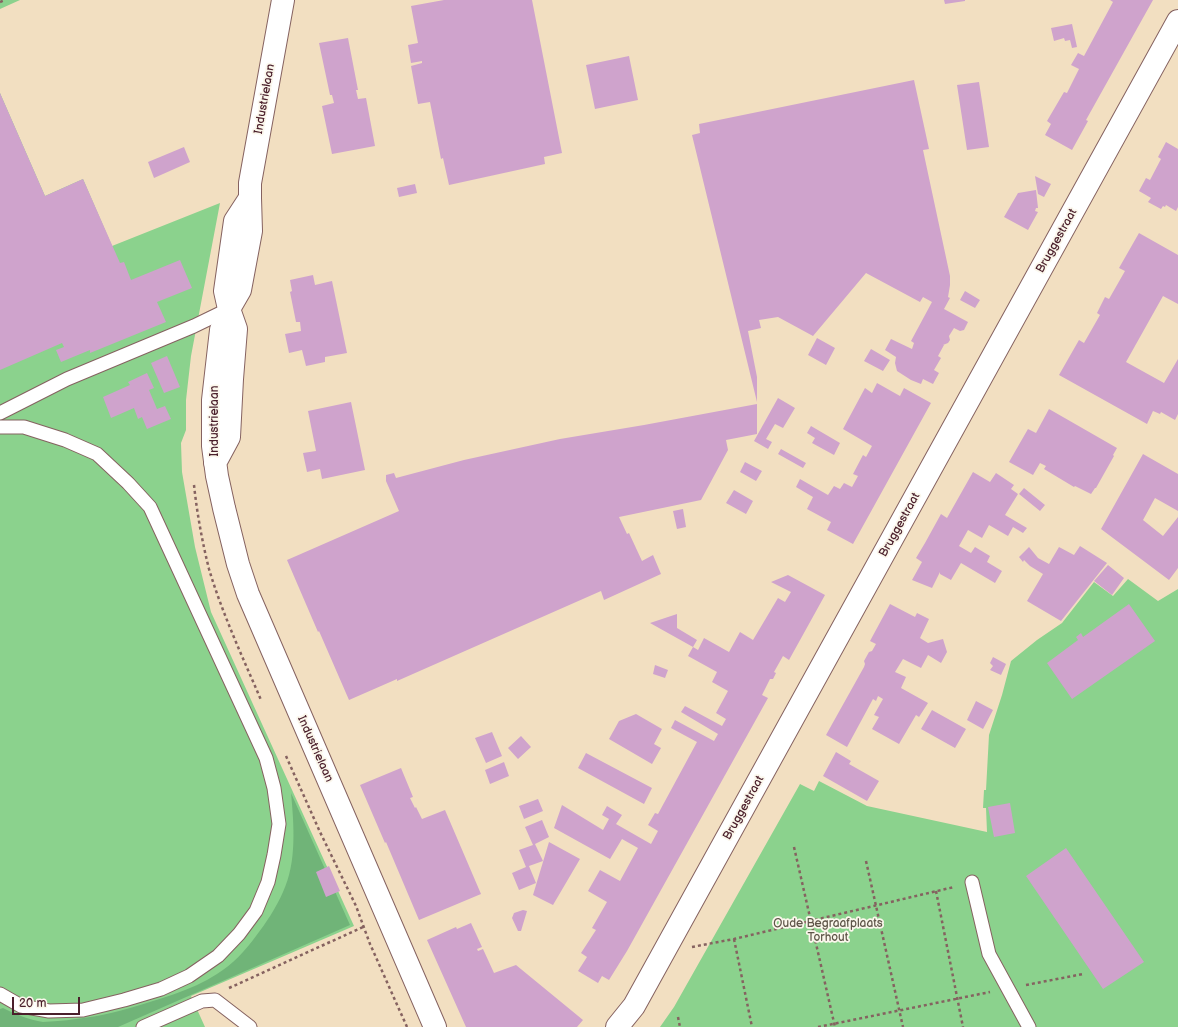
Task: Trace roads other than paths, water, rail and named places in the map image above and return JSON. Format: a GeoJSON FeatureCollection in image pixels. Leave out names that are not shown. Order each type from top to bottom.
{"type":"FeatureCollection","features":[{"type":"Feature","properties":{"kind":"street","name":"Industrielaan"},"geometry":{"type":"LineString","coordinates":[[282,0],[250,183],[251,232],[246,260],[240,290],[228,309],[221,330],[213,400],[213,446],[224,508],[238,564],[248,594],[435,1027]]}},
{"type":"Feature","properties":{"kind":"street","name":"Bruggestraat"},"geometry":{"type":"LineString","coordinates":[[618,1027],[634,1006],[1178,21]]}},
{"type":"Feature","properties":{"kind":"lane"},"geometry":{"type":"LineString","coordinates":[[0,413],[67,379],[194,326],[228,309]]}},
{"type":"Feature","properties":{"kind":"lane"},"geometry":{"type":"LineString","coordinates":[[0,427],[24,427],[65,440],[97,454],[128,483],[150,507],[266,758],[274,788],[279,824],[268,882],[256,911],[239,934],[218,956],[189,976],[161,989],[83,1010],[49,1011],[21,1006],[0,994]]}},
{"type":"Feature","properties":{"kind":"lane"},"geometry":{"type":"LineString","coordinates":[[972,882],[989,954],[1029,1027]]}},
{"type":"Feature","properties":{"kind":"lane"},"geometry":{"type":"LineString","coordinates":[[143,1027],[202,1001],[214,1000],[250,1027]]}},
{"type":"Feature","properties":{"kind":"park label","name":"Oude Begraafplaats Torhout"},"geometry":{"type":"Point","coordinates":[828,931]}}]}
